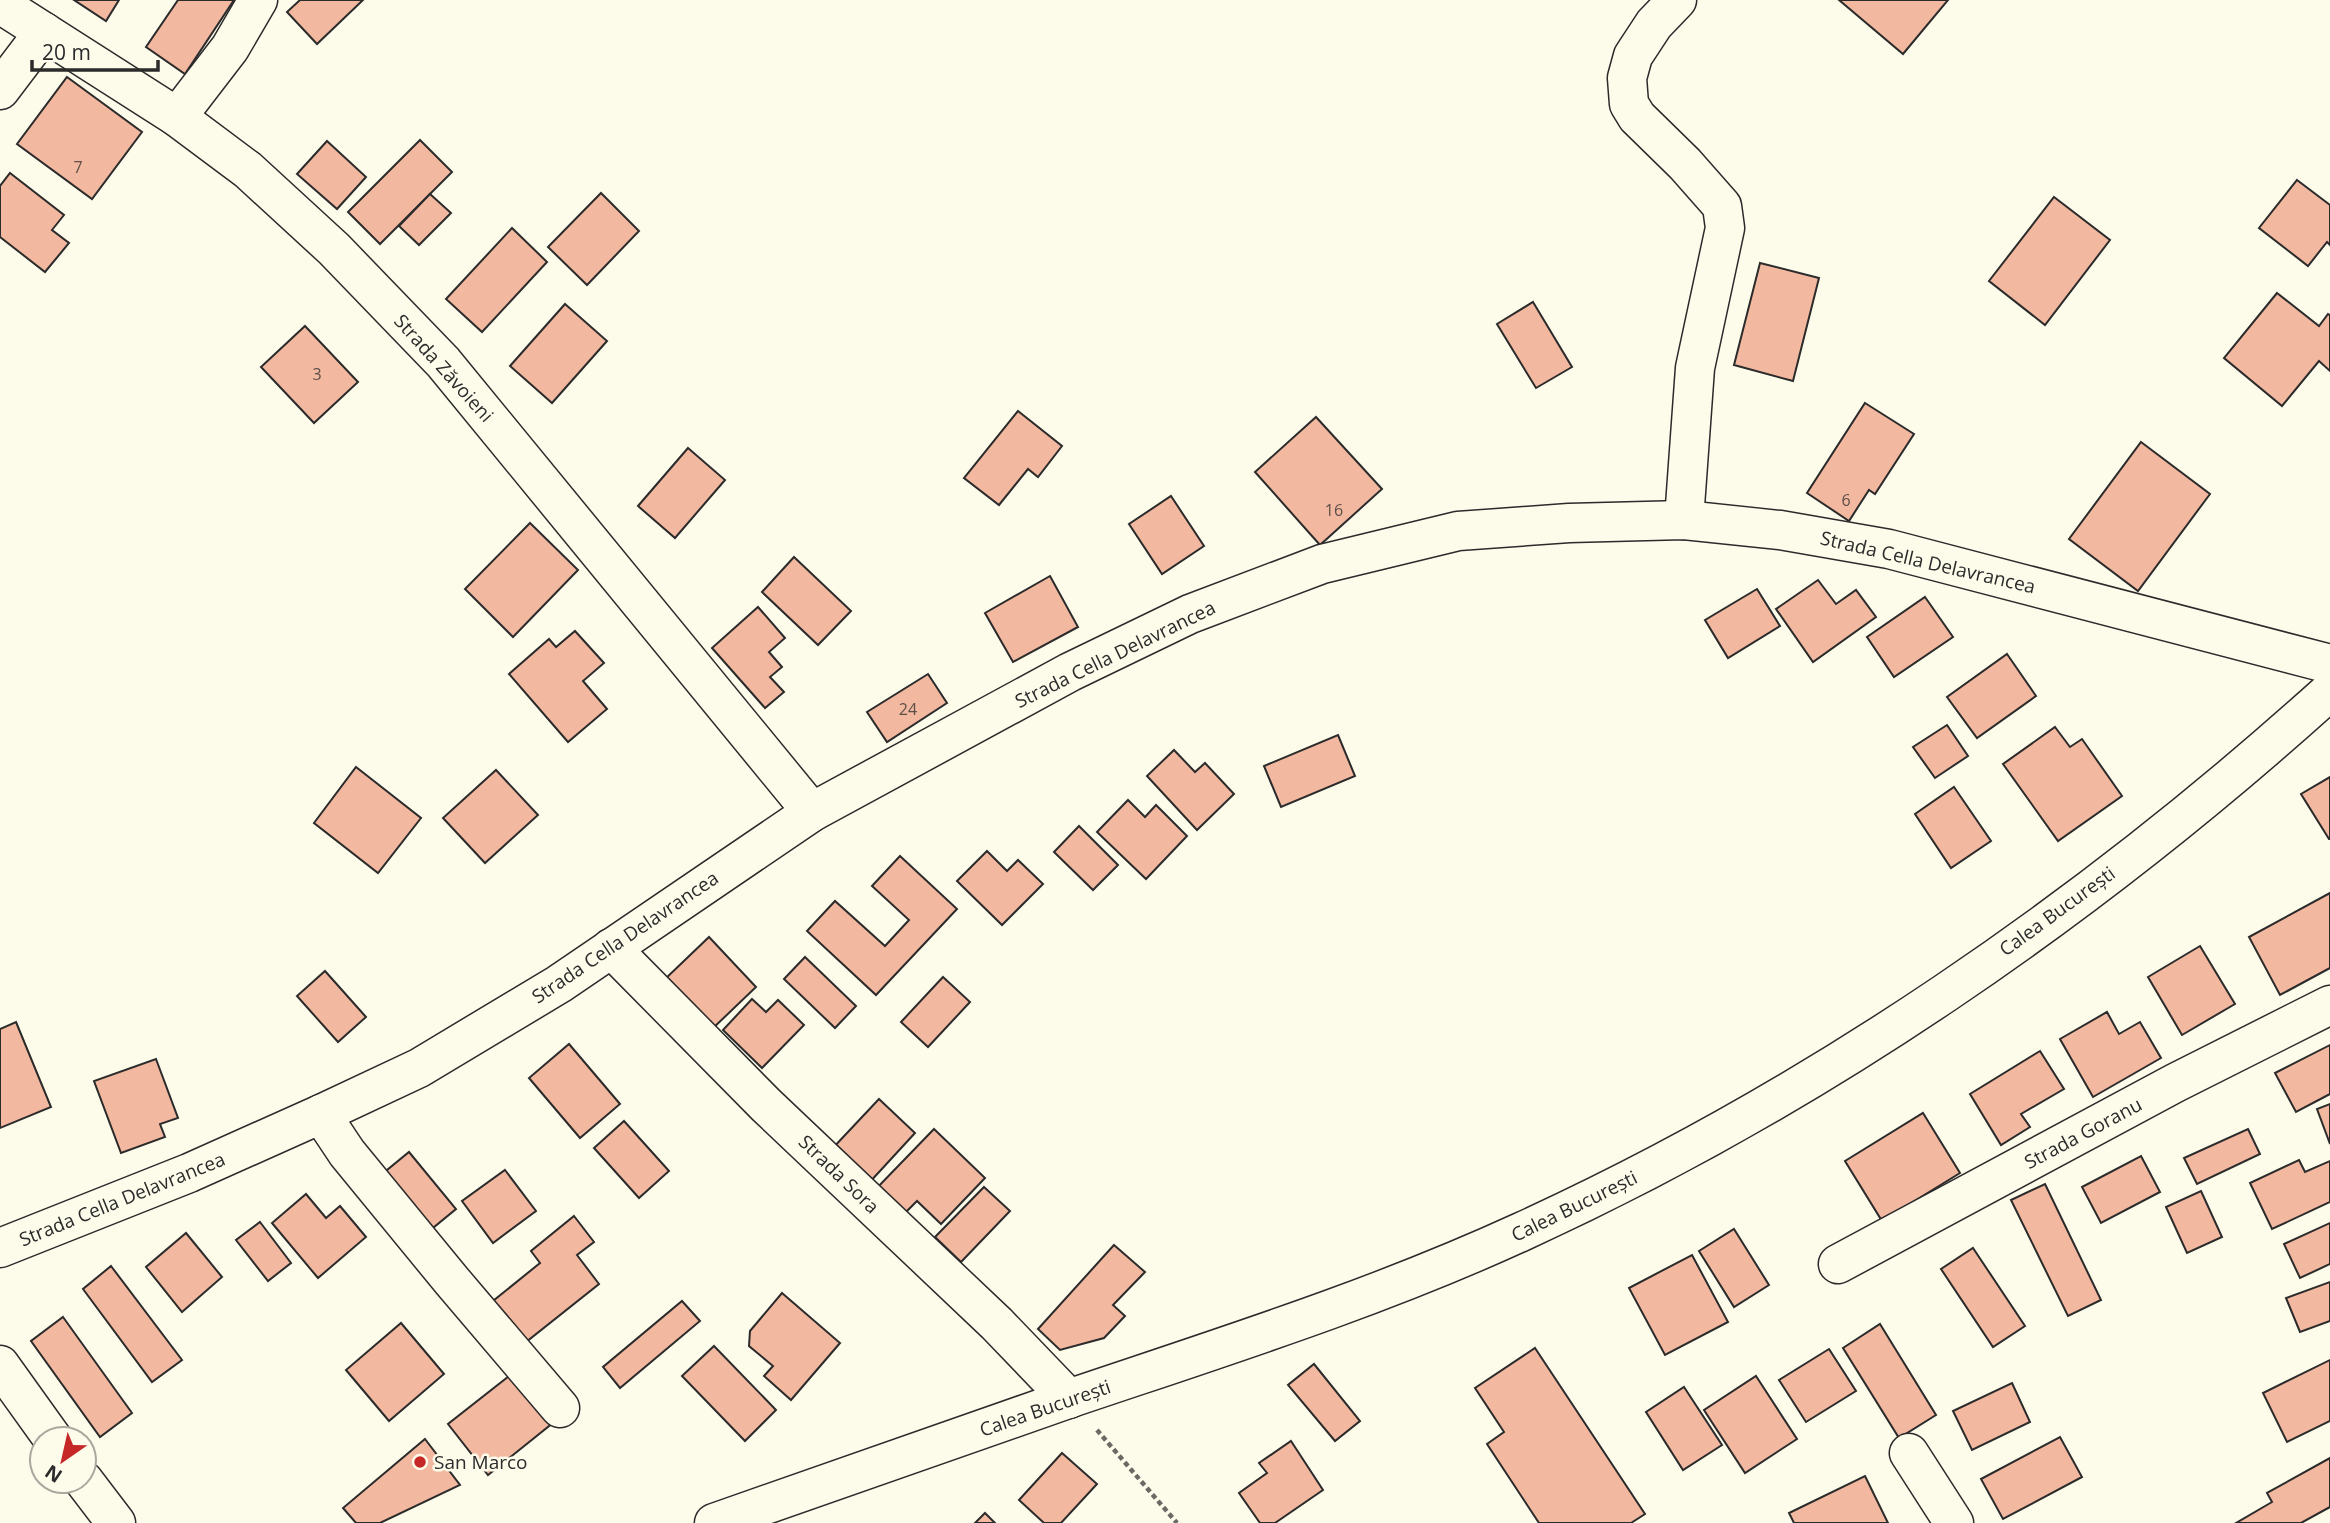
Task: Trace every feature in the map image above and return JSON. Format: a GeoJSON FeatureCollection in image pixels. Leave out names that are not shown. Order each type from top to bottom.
{"type":"FeatureCollection","features":[{"type":"Feature","properties":{"kind":"main road"},"geometry":{"type":"LineString","coordinates":[[177,117],[230,48],[258,0]]}},
{"type":"Feature","properties":{"kind":"main road"},"geometry":{"type":"LineString","coordinates":[[1677,0],[1654,24],[1633,56],[1627,78],[1629,104],[1637,117],[1685,164],[1722,206],[1725,228],[1695,369],[1684,520]]}},
{"type":"Feature","properties":{"kind":"main road","name":"Strada Zăvoieni"},"geometry":{"type":"LineString","coordinates":[[0,4],[177,117],[248,170],[334,249],[443,362],[812,812]]}},
{"type":"Feature","properties":{"kind":"main road"},"geometry":{"type":"LineString","coordinates":[[0,90],[44,32]]}},
{"type":"Feature","properties":{"kind":"main road","name":"Strada Cella Delavrancea"},"geometry":{"type":"LineString","coordinates":[[0,1248],[189,1173],[419,1068],[548,990],[812,812],[1094,660],[1190,614],[1322,564],[1458,531],[1569,523],[1684,520],[1780,530],[1889,549],[2330,664]]}},
{"type":"Feature","properties":{"kind":"main road","name":"Calea București"},"geometry":{"type":"LineString","coordinates":[[714,1523],[1069,1398],[1296,1322],[1411,1279],[1520,1233],[1625,1182],[1740,1121],[1833,1066],[1905,1019],[2078,898],[2228,780],[2330,691]]}},
{"type":"Feature","properties":{"kind":"main road","name":"Strada Sora"},"geometry":{"type":"LineString","coordinates":[[611,948],[766,1105],[997,1324],[1069,1398]]}},
{"type":"Feature","properties":{"kind":"main road","name":"Strada Goranu"},"geometry":{"type":"LineString","coordinates":[[1838,1264],[2175,1083],[2330,1005]]}},
{"type":"Feature","properties":{"kind":"main road"},"geometry":{"type":"LineString","coordinates":[[321,1114],[347,1153],[560,1408]]}},
{"type":"Feature","properties":{"kind":"main road"},"geometry":{"type":"LineString","coordinates":[[0,1365],[42,1425]]}},
{"type":"Feature","properties":{"kind":"main road"},"geometry":{"type":"LineString","coordinates":[[1909,1453],[1954,1523]]}},
{"type":"Feature","properties":{"kind":"main road"},"geometry":{"type":"LineString","coordinates":[[95,1495],[116,1523]]}},
{"type":"Feature","properties":{"kind":"path"},"geometry":{"type":"LineString","coordinates":[[1069,1398],[1177,1523]]}},
{"type":"Feature","properties":{"kind":"building"},"geometry":{"type":"Polygon","coordinates":[[[74,0],[119,0],[106,21],[74,0]]]}},
{"type":"Feature","properties":{"kind":"building"},"geometry":{"type":"Polygon","coordinates":[[[178,0],[234,0],[185,74],[146,47],[178,0]]]}},
{"type":"Feature","properties":{"kind":"building"},"geometry":{"type":"Polygon","coordinates":[[[300,0],[363,0],[317,44],[287,12],[300,0]]]}},
{"type":"Feature","properties":{"kind":"building"},"geometry":{"type":"Polygon","coordinates":[[[1839,0],[1948,0],[1903,54],[1839,0]]]}},
{"type":"Feature","properties":{"kind":"building"},"geometry":{"type":"Polygon","coordinates":[[[67,77],[142,132],[92,199],[17,144],[67,77]]]}},
{"type":"Feature","properties":{"kind":"building"},"geometry":{"type":"Polygon","coordinates":[[[420,140],[452,172],[380,244],[348,212],[420,140]]]}},
{"type":"Feature","properties":{"kind":"building"},"geometry":{"type":"Polygon","coordinates":[[[327,141],[366,177],[337,209],[297,174],[327,141]]]}},
{"type":"Feature","properties":{"kind":"building"},"geometry":{"type":"Polygon","coordinates":[[[10,173],[64,215],[52,230],[69,243],[45,272],[0,237],[0,186],[10,173]]]}},
{"type":"Feature","properties":{"kind":"building"},"geometry":{"type":"Polygon","coordinates":[[[2297,180],[2330,205],[2330,245],[2327,242],[2308,266],[2259,228],[2297,180]]]}},
{"type":"Feature","properties":{"kind":"building"},"geometry":{"type":"Polygon","coordinates":[[[601,193],[639,231],[587,285],[548,247],[601,193]]]}},
{"type":"Feature","properties":{"kind":"building"},"geometry":{"type":"Polygon","coordinates":[[[430,194],[451,213],[419,245],[399,226],[430,194]]]}},
{"type":"Feature","properties":{"kind":"building"},"geometry":{"type":"Polygon","coordinates":[[[2054,197],[2110,240],[2045,325],[1989,281],[2054,197]]]}},
{"type":"Feature","properties":{"kind":"building"},"geometry":{"type":"Polygon","coordinates":[[[512,228],[547,262],[482,332],[446,299],[512,228]]]}},
{"type":"Feature","properties":{"kind":"building"},"geometry":{"type":"Polygon","coordinates":[[[1760,263],[1819,278],[1793,381],[1734,365],[1760,263]]]}},
{"type":"Feature","properties":{"kind":"building"},"geometry":{"type":"Polygon","coordinates":[[[2277,293],[2319,326],[2328,314],[2330,315],[2330,371],[2319,361],[2282,406],[2224,358],[2277,293]]]}},
{"type":"Feature","properties":{"kind":"building"},"geometry":{"type":"Polygon","coordinates":[[[1533,302],[1572,367],[1536,388],[1497,324],[1533,302]]]}},
{"type":"Feature","properties":{"kind":"building"},"geometry":{"type":"Polygon","coordinates":[[[565,304],[607,341],[552,403],[510,366],[565,304]]]}},
{"type":"Feature","properties":{"kind":"building"},"geometry":{"type":"Polygon","coordinates":[[[305,326],[358,382],[314,423],[261,367],[305,326]]]}},
{"type":"Feature","properties":{"kind":"building"},"geometry":{"type":"Polygon","coordinates":[[[1865,403],[1914,434],[1875,494],[1869,490],[1849,521],[1807,493],[1865,403]]]}},
{"type":"Feature","properties":{"kind":"building"},"geometry":{"type":"Polygon","coordinates":[[[1018,411],[1062,446],[1038,477],[1028,469],[999,505],[964,478],[1018,411]]]}},
{"type":"Feature","properties":{"kind":"building"},"geometry":{"type":"Polygon","coordinates":[[[1316,417],[1382,489],[1320,545],[1255,472],[1316,417]]]}},
{"type":"Feature","properties":{"kind":"building"},"geometry":{"type":"Polygon","coordinates":[[[2141,442],[2210,494],[2138,591],[2069,539],[2141,442]]]}},
{"type":"Feature","properties":{"kind":"building"},"geometry":{"type":"Polygon","coordinates":[[[688,448],[725,480],[675,538],[638,506],[688,448]]]}},
{"type":"Feature","properties":{"kind":"building"},"geometry":{"type":"Polygon","coordinates":[[[1171,496],[1204,546],[1162,574],[1129,524],[1171,496]]]}},
{"type":"Feature","properties":{"kind":"building"},"geometry":{"type":"Polygon","coordinates":[[[530,523],[578,570],[513,637],[465,589],[530,523]]]}},
{"type":"Feature","properties":{"kind":"building"},"geometry":{"type":"Polygon","coordinates":[[[794,557],[851,611],[818,645],[762,592],[794,557]]]}},
{"type":"Feature","properties":{"kind":"building"},"geometry":{"type":"Polygon","coordinates":[[[1050,576],[1078,627],[1013,662],[985,613],[1050,576]]]}},
{"type":"Feature","properties":{"kind":"building"},"geometry":{"type":"Polygon","coordinates":[[[1818,580],[1836,604],[1856,590],[1876,617],[1813,662],[1776,609],[1818,580]]]}},
{"type":"Feature","properties":{"kind":"building"},"geometry":{"type":"Polygon","coordinates":[[[1757,589],[1780,626],[1728,658],[1705,620],[1757,589]]]}},
{"type":"Feature","properties":{"kind":"building"},"geometry":{"type":"Polygon","coordinates":[[[1925,597],[1953,637],[1894,677],[1867,637],[1925,597]]]}},
{"type":"Feature","properties":{"kind":"building"},"geometry":{"type":"Polygon","coordinates":[[[758,607],[785,638],[769,652],[782,667],[770,677],[784,692],[765,708],[712,648],[758,607]]]}},
{"type":"Feature","properties":{"kind":"building"},"geometry":{"type":"Polygon","coordinates":[[[575,631],[604,663],[583,681],[607,709],[568,742],[509,674],[549,639],[556,647],[575,631]]]}},
{"type":"Feature","properties":{"kind":"building"},"geometry":{"type":"Polygon","coordinates":[[[2007,654],[2036,696],[1977,738],[1947,697],[2007,654]]]}},
{"type":"Feature","properties":{"kind":"building"},"geometry":{"type":"Polygon","coordinates":[[[928,674],[947,703],[887,742],[867,712],[928,674]]]}},
{"type":"Feature","properties":{"kind":"building"},"geometry":{"type":"Polygon","coordinates":[[[1947,725],[1968,756],[1935,778],[1913,747],[1947,725]]]}},
{"type":"Feature","properties":{"kind":"building"},"geometry":{"type":"Polygon","coordinates":[[[2055,727],[2070,747],[2082,739],[2122,796],[2058,841],[2003,764],[2055,727]]]}},
{"type":"Feature","properties":{"kind":"building"},"geometry":{"type":"Polygon","coordinates":[[[1338,735],[1355,776],[1281,807],[1264,766],[1338,735]]]}},
{"type":"Feature","properties":{"kind":"building"},"geometry":{"type":"Polygon","coordinates":[[[1174,750],[1195,772],[1205,763],[1234,794],[1197,830],[1147,776],[1174,750]]]}},
{"type":"Feature","properties":{"kind":"building"},"geometry":{"type":"Polygon","coordinates":[[[356,767],[421,818],[378,873],[314,823],[356,767]]]}},
{"type":"Feature","properties":{"kind":"building"},"geometry":{"type":"Polygon","coordinates":[[[496,770],[538,815],[485,863],[443,818],[496,770]]]}},
{"type":"Feature","properties":{"kind":"building"},"geometry":{"type":"Polygon","coordinates":[[[2330,777],[2330,839],[2329,839],[2301,794],[2330,777]]]}},
{"type":"Feature","properties":{"kind":"building"},"geometry":{"type":"Polygon","coordinates":[[[1954,787],[1991,841],[1951,868],[1915,814],[1954,787]]]}},
{"type":"Feature","properties":{"kind":"building"},"geometry":{"type":"Polygon","coordinates":[[[1128,800],[1145,817],[1156,805],[1187,836],[1146,879],[1097,832],[1128,800]]]}},
{"type":"Feature","properties":{"kind":"building"},"geometry":{"type":"Polygon","coordinates":[[[1079,826],[1118,865],[1093,890],[1054,852],[1079,826]]]}},
{"type":"Feature","properties":{"kind":"building"},"geometry":{"type":"Polygon","coordinates":[[[987,851],[1007,871],[1018,860],[1043,884],[1002,925],[957,881],[987,851]]]}},
{"type":"Feature","properties":{"kind":"building"},"geometry":{"type":"Polygon","coordinates":[[[900,856],[957,909],[876,995],[807,931],[835,901],[885,946],[909,920],[872,886],[900,856]]]}},
{"type":"Feature","properties":{"kind":"building"},"geometry":{"type":"Polygon","coordinates":[[[2330,893],[2330,968],[2280,995],[2249,937],[2330,893]]]}},
{"type":"Feature","properties":{"kind":"building"},"geometry":{"type":"Polygon","coordinates":[[[709,937],[756,987],[710,1031],[663,981],[709,937]]]}},
{"type":"Feature","properties":{"kind":"building"},"geometry":{"type":"Polygon","coordinates":[[[2200,946],[2235,1004],[2182,1035],[2148,977],[2200,946]]]}},
{"type":"Feature","properties":{"kind":"building"},"geometry":{"type":"Polygon","coordinates":[[[805,957],[856,1006],[835,1028],[784,979],[805,957]]]}},
{"type":"Feature","properties":{"kind":"building"},"geometry":{"type":"Polygon","coordinates":[[[325,971],[366,1017],[338,1042],[297,996],[325,971]]]}},
{"type":"Feature","properties":{"kind":"building"},"geometry":{"type":"Polygon","coordinates":[[[943,977],[970,1002],[928,1047],[901,1022],[943,977]]]}},
{"type":"Feature","properties":{"kind":"building"},"geometry":{"type":"Polygon","coordinates":[[[752,999],[766,1012],[778,1000],[804,1025],[762,1068],[723,1030],[752,999]]]}},
{"type":"Feature","properties":{"kind":"building"},"geometry":{"type":"Polygon","coordinates":[[[2107,1012],[2119,1034],[2140,1022],[2161,1058],[2093,1097],[2060,1039],[2107,1012]]]}},
{"type":"Feature","properties":{"kind":"building"},"geometry":{"type":"Polygon","coordinates":[[[16,1022],[51,1107],[0,1128],[0,1029],[16,1022]]]}},
{"type":"Feature","properties":{"kind":"building"},"geometry":{"type":"Polygon","coordinates":[[[569,1044],[620,1104],[580,1138],[529,1078],[569,1044]]]}},
{"type":"Feature","properties":{"kind":"building"},"geometry":{"type":"Polygon","coordinates":[[[2330,1045],[2330,1094],[2296,1112],[2275,1073],[2330,1045]]]}},
{"type":"Feature","properties":{"kind":"building"},"geometry":{"type":"Polygon","coordinates":[[[2040,1051],[2064,1089],[2021,1114],[2030,1127],[2001,1145],[1970,1094],[2040,1051]]]}},
{"type":"Feature","properties":{"kind":"building"},"geometry":{"type":"Polygon","coordinates":[[[156,1059],[178,1118],[160,1124],[165,1137],[121,1153],[94,1081],[156,1059]]]}},
{"type":"Feature","properties":{"kind":"building"},"geometry":{"type":"Polygon","coordinates":[[[879,1099],[915,1133],[868,1184],[831,1150],[879,1099]]]}},
{"type":"Feature","properties":{"kind":"building"},"geometry":{"type":"Polygon","coordinates":[[[2330,1104],[2330,1144],[2317,1109],[2330,1104]]]}},
{"type":"Feature","properties":{"kind":"building"},"geometry":{"type":"Polygon","coordinates":[[[1923,1113],[1960,1173],[1882,1221],[1845,1161],[1923,1113]]]}},
{"type":"Feature","properties":{"kind":"building"},"geometry":{"type":"Polygon","coordinates":[[[624,1121],[669,1171],[639,1198],[594,1148],[624,1121]]]}},
{"type":"Feature","properties":{"kind":"building"},"geometry":{"type":"Polygon","coordinates":[[[934,1129],[985,1178],[941,1224],[917,1201],[900,1218],[873,1192],[934,1129]]]}},
{"type":"Feature","properties":{"kind":"building"},"geometry":{"type":"Polygon","coordinates":[[[2248,1129],[2260,1154],[2197,1184],[2184,1158],[2248,1129]]]}},
{"type":"Feature","properties":{"kind":"building"},"geometry":{"type":"Polygon","coordinates":[[[409,1152],[456,1209],[428,1232],[381,1175],[409,1152]]]}},
{"type":"Feature","properties":{"kind":"building"},"geometry":{"type":"Polygon","coordinates":[[[2141,1156],[2160,1192],[2101,1223],[2082,1187],[2141,1156]]]}},
{"type":"Feature","properties":{"kind":"building"},"geometry":{"type":"Polygon","coordinates":[[[2299,1160],[2305,1172],[2330,1161],[2330,1202],[2272,1229],[2250,1183],[2299,1160]]]}},
{"type":"Feature","properties":{"kind":"building"},"geometry":{"type":"Polygon","coordinates":[[[505,1170],[536,1211],[493,1243],[462,1201],[505,1170]]]}},
{"type":"Feature","properties":{"kind":"building"},"geometry":{"type":"Polygon","coordinates":[[[2045,1184],[2101,1300],[2068,1316],[2011,1200],[2045,1184]]]}},
{"type":"Feature","properties":{"kind":"building"},"geometry":{"type":"Polygon","coordinates":[[[984,1187],[1010,1211],[961,1262],[935,1237],[984,1187]]]}},
{"type":"Feature","properties":{"kind":"building"},"geometry":{"type":"Polygon","coordinates":[[[2201,1191],[2222,1237],[2187,1253],[2166,1207],[2201,1191]]]}},
{"type":"Feature","properties":{"kind":"building"},"geometry":{"type":"Polygon","coordinates":[[[306,1194],[326,1218],[340,1206],[366,1237],[318,1278],[272,1223],[306,1194]]]}},
{"type":"Feature","properties":{"kind":"building"},"geometry":{"type":"Polygon","coordinates":[[[574,1216],[594,1242],[577,1255],[599,1284],[526,1342],[493,1301],[540,1263],[531,1251],[574,1216]]]}},
{"type":"Feature","properties":{"kind":"building"},"geometry":{"type":"Polygon","coordinates":[[[260,1222],[291,1263],[268,1281],[236,1240],[260,1222]]]}},
{"type":"Feature","properties":{"kind":"building"},"geometry":{"type":"Polygon","coordinates":[[[2330,1223],[2330,1264],[2300,1278],[2284,1244],[2330,1223]]]}},
{"type":"Feature","properties":{"kind":"building"},"geometry":{"type":"Polygon","coordinates":[[[1734,1229],[1769,1285],[1734,1307],[1699,1251],[1734,1229]]]}},
{"type":"Feature","properties":{"kind":"building"},"geometry":{"type":"Polygon","coordinates":[[[186,1233],[222,1277],[182,1312],[146,1267],[186,1233]]]}},
{"type":"Feature","properties":{"kind":"building"},"geometry":{"type":"Polygon","coordinates":[[[1114,1245],[1145,1272],[1113,1305],[1125,1316],[1104,1338],[1060,1350],[1038,1329],[1114,1245]]]}},
{"type":"Feature","properties":{"kind":"building"},"geometry":{"type":"Polygon","coordinates":[[[1973,1248],[2025,1326],[1993,1347],[1941,1269],[1973,1248]]]}},
{"type":"Feature","properties":{"kind":"building"},"geometry":{"type":"Polygon","coordinates":[[[1692,1255],[1728,1322],[1665,1355],[1629,1288],[1692,1255]]]}},
{"type":"Feature","properties":{"kind":"building"},"geometry":{"type":"Polygon","coordinates":[[[111,1266],[182,1360],[152,1382],[83,1289],[111,1266]]]}},
{"type":"Feature","properties":{"kind":"building"},"geometry":{"type":"Polygon","coordinates":[[[2330,1282],[2330,1321],[2300,1332],[2286,1298],[2330,1282]]]}},
{"type":"Feature","properties":{"kind":"building"},"geometry":{"type":"Polygon","coordinates":[[[782,1293],[840,1343],[791,1400],[764,1376],[773,1366],[749,1346],[750,1331],[782,1293]]]}},
{"type":"Feature","properties":{"kind":"building"},"geometry":{"type":"Polygon","coordinates":[[[682,1301],[700,1321],[620,1388],[603,1367],[682,1301]]]}},
{"type":"Feature","properties":{"kind":"building"},"geometry":{"type":"Polygon","coordinates":[[[63,1317],[132,1413],[100,1437],[98,1425],[91,1425],[31,1341],[63,1317]]]}},
{"type":"Feature","properties":{"kind":"building"},"geometry":{"type":"Polygon","coordinates":[[[401,1323],[444,1374],[389,1421],[346,1370],[401,1323]]]}},
{"type":"Feature","properties":{"kind":"building"},"geometry":{"type":"Polygon","coordinates":[[[1880,1324],[1936,1415],[1899,1438],[1843,1348],[1880,1324]]]}},
{"type":"Feature","properties":{"kind":"building"},"geometry":{"type":"Polygon","coordinates":[[[714,1346],[776,1410],[745,1441],[682,1376],[714,1346]]]}},
{"type":"Feature","properties":{"kind":"building"},"geometry":{"type":"Polygon","coordinates":[[[1535,1348],[1645,1514],[1631,1523],[1539,1523],[1487,1444],[1504,1432],[1475,1388],[1535,1348]]]}},
{"type":"Feature","properties":{"kind":"building"},"geometry":{"type":"Polygon","coordinates":[[[1829,1349],[1856,1391],[1806,1422],[1779,1380],[1829,1349]]]}},
{"type":"Feature","properties":{"kind":"building"},"geometry":{"type":"Polygon","coordinates":[[[2330,1360],[2330,1421],[2287,1442],[2263,1393],[2330,1360]]]}},
{"type":"Feature","properties":{"kind":"building"},"geometry":{"type":"Polygon","coordinates":[[[1314,1364],[1360,1421],[1335,1441],[1288,1385],[1314,1364]]]}},
{"type":"Feature","properties":{"kind":"building"},"geometry":{"type":"Polygon","coordinates":[[[514,1372],[554,1422],[488,1475],[448,1424],[514,1372]]]}},
{"type":"Feature","properties":{"kind":"building"},"geometry":{"type":"Polygon","coordinates":[[[1756,1376],[1797,1439],[1745,1473],[1704,1410],[1756,1376]]]}},
{"type":"Feature","properties":{"kind":"building"},"geometry":{"type":"Polygon","coordinates":[[[2012,1383],[2030,1422],[1972,1450],[1953,1411],[2012,1383]]]}},
{"type":"Feature","properties":{"kind":"building"},"geometry":{"type":"Polygon","coordinates":[[[1684,1387],[1722,1445],[1683,1470],[1646,1412],[1684,1387]]]}},
{"type":"Feature","properties":{"kind":"building"},"geometry":{"type":"Polygon","coordinates":[[[2060,1437],[2082,1477],[2003,1519],[1981,1479],[2060,1437]]]}},
{"type":"Feature","properties":{"kind":"building","name":"San Marco"},"geometry":{"type":"Polygon","coordinates":[[[425,1439],[460,1485],[380,1523],[356,1523],[343,1508],[425,1439]]]}},
{"type":"Feature","properties":{"kind":"building"},"geometry":{"type":"Polygon","coordinates":[[[1291,1441],[1323,1490],[1275,1523],[1260,1523],[1239,1493],[1267,1473],[1259,1463],[1291,1441]]]}},
{"type":"Feature","properties":{"kind":"building"},"geometry":{"type":"Polygon","coordinates":[[[1062,1453],[1097,1484],[1061,1523],[1044,1523],[1019,1500],[1062,1453]]]}},
{"type":"Feature","properties":{"kind":"building"},"geometry":{"type":"Polygon","coordinates":[[[2330,1458],[2330,1507],[2301,1523],[2236,1523],[2272,1502],[2267,1493],[2330,1458]]]}},
{"type":"Feature","properties":{"kind":"building"},"geometry":{"type":"Polygon","coordinates":[[[1865,1476],[1888,1523],[1794,1523],[1789,1513],[1865,1476]]]}},
{"type":"Feature","properties":{"kind":"building"},"geometry":{"type":"Polygon","coordinates":[[[985,1513],[995,1523],[975,1523],[985,1513]]]}},
{"type":"Feature","properties":{"kind":"place","name":"San Marco"},"geometry":{"type":"Point","coordinates":[420,1462]}}]}
